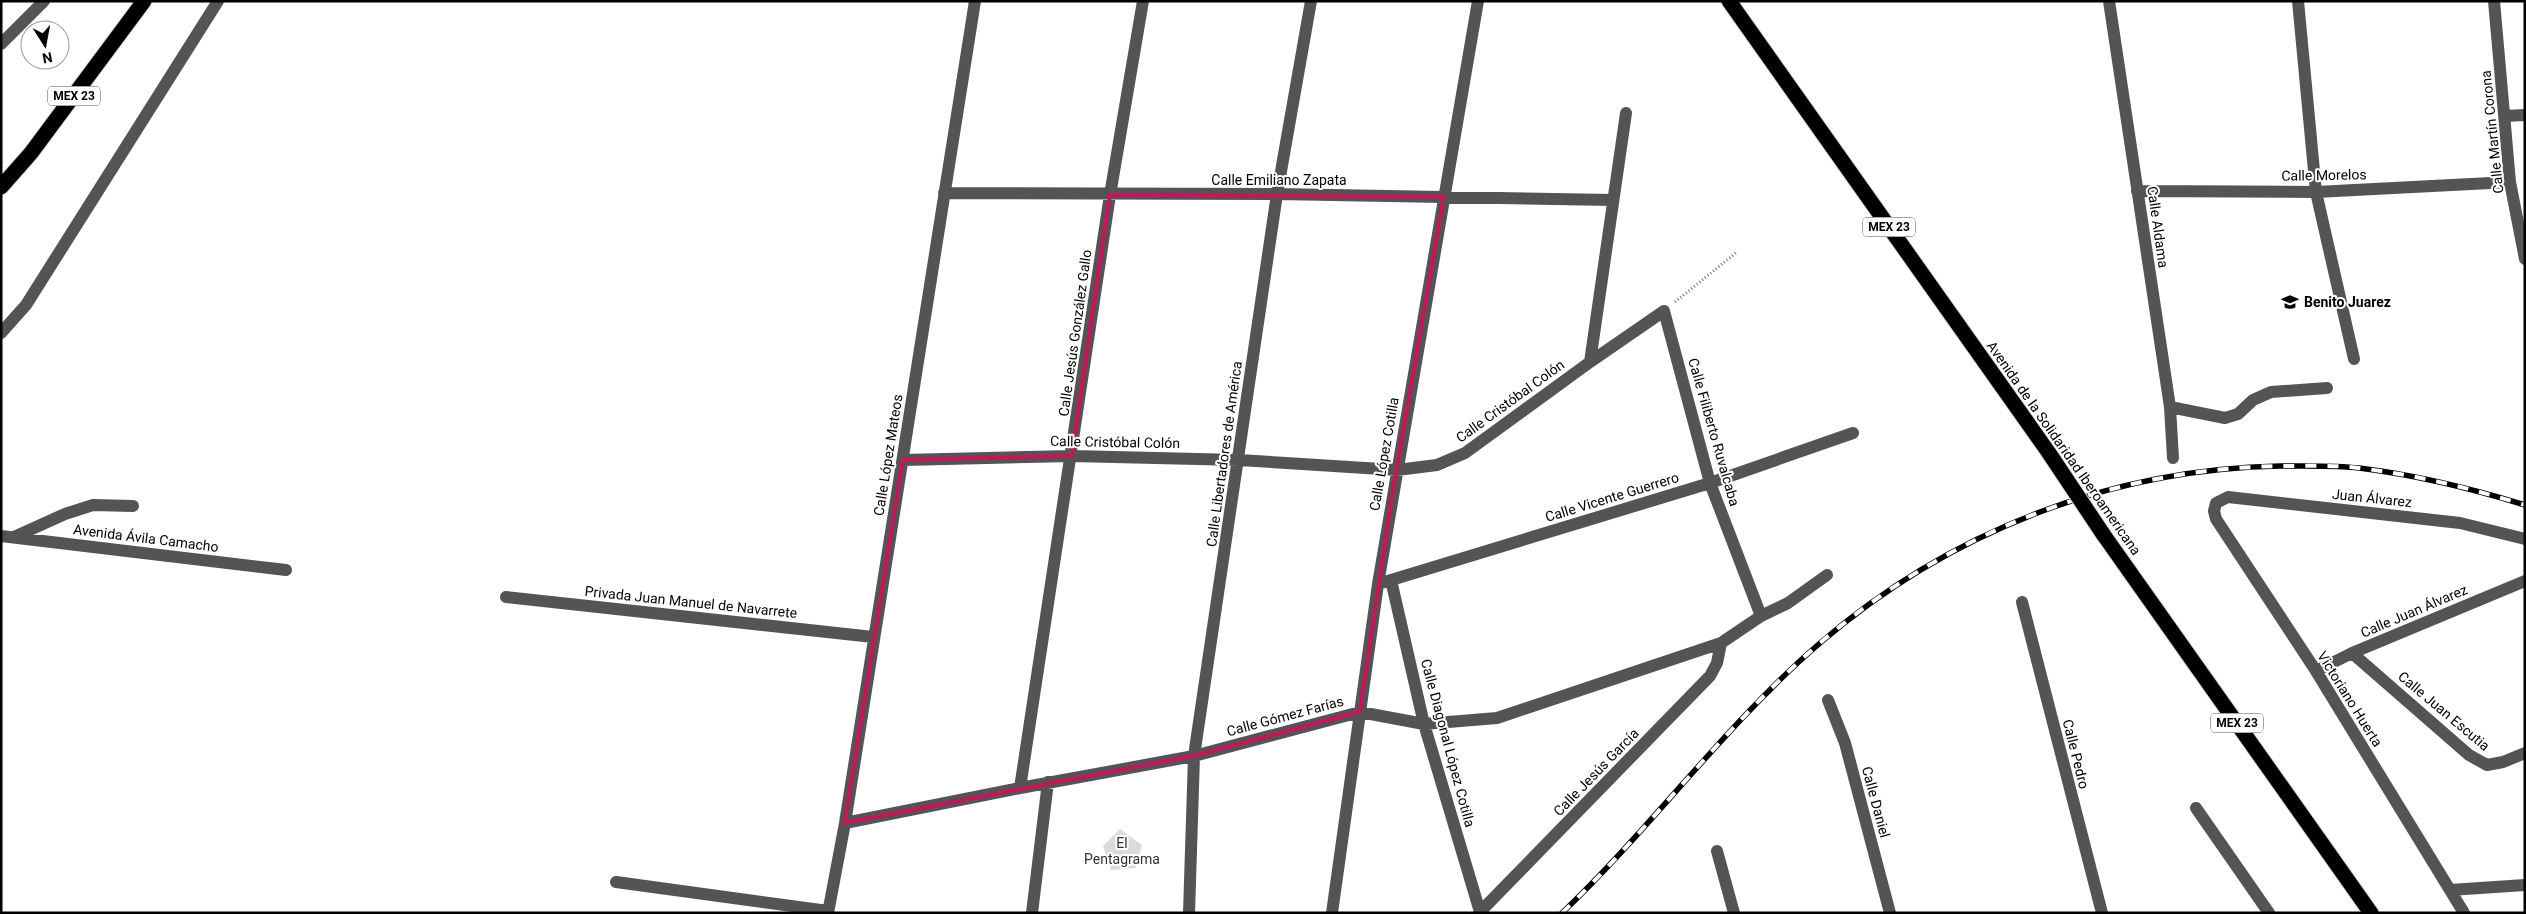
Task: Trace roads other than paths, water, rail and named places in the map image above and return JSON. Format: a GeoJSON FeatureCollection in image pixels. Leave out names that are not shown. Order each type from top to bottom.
{"type":"FeatureCollection","features":[{"type":"Feature","properties":{"kind":"highway","name":"MEX 23"},"geometry":{"type":"LineString","coordinates":[[1,187],[31,153],[144,1]]}},
{"type":"Feature","properties":{"kind":"highway","name":"Avenida de la Solidaridad Iberoamericana"},"geometry":{"type":"LineString","coordinates":[[1729,1],[2371,913]]}},
{"type":"Feature","properties":{"kind":"street"},"geometry":{"type":"LineString","coordinates":[[1,44],[44,1]]}},
{"type":"Feature","properties":{"kind":"street"},"geometry":{"type":"LineString","coordinates":[[1,333],[26,305],[218,1]]}},
{"type":"Feature","properties":{"kind":"street","name":"Calle López Mateos"},"geometry":{"type":"LineString","coordinates":[[828,912],[845,823],[872,637],[903,460],[974,1]]}},
{"type":"Feature","properties":{"kind":"street","name":"Calle Jesús González Gallo"},"geometry":{"type":"LineString","coordinates":[[1020,788],[1072,456],[1110,195],[1143,1]]}},
{"type":"Feature","properties":{"kind":"street","name":"Calle Libertadores de América"},"geometry":{"type":"LineString","coordinates":[[1189,913],[1194,756],[1277,194],[1311,1]]}},
{"type":"Feature","properties":{"kind":"street","name":"Calle López Cotilla"},"geometry":{"type":"LineString","coordinates":[[1332,913],[1378,584],[1478,1]]}},
{"type":"Feature","properties":{"kind":"street","name":"Calle Aldama"},"geometry":{"type":"LineString","coordinates":[[2109,1],[2170,407],[2173,458]]}},
{"type":"Feature","properties":{"kind":"street"},"geometry":{"type":"LineString","coordinates":[[2298,1],[2316,192],[2354,359]]}},
{"type":"Feature","properties":{"kind":"street","name":"Calle Martín Corona"},"geometry":{"type":"LineString","coordinates":[[2494,1],[2510,182],[2525,259]]}},
{"type":"Feature","properties":{"kind":"street"},"geometry":{"type":"LineString","coordinates":[[1590,362],[1626,113]]}},
{"type":"Feature","properties":{"kind":"street"},"geometry":{"type":"LineString","coordinates":[[2505,116],[2525,115]]}},
{"type":"Feature","properties":{"kind":"street","name":"Calle Morelos"},"geometry":{"type":"LineString","coordinates":[[2137,191],[2316,192],[2510,182]]}},
{"type":"Feature","properties":{"kind":"street","name":"Calle Emiliano Zapata"},"geometry":{"type":"LineString","coordinates":[[944,194],[1277,194],[1613,200]]}},
{"type":"Feature","properties":{"kind":"street","name":"Calle Cristóbal Colón"},"geometry":{"type":"LineString","coordinates":[[903,460],[1072,456],[1239,460],[1397,470],[1437,465],[1465,453],[1664,311]]}},
{"type":"Feature","properties":{"kind":"street","name":"Calle Filiberto Ruvalcaba"},"geometry":{"type":"LineString","coordinates":[[1664,311],[1710,483],[1761,616]]}},
{"type":"Feature","properties":{"kind":"street"},"geometry":{"type":"LineString","coordinates":[[2170,407],[2225,418],[2238,414],[2253,400],[2271,392],[2327,388]]}},
{"type":"Feature","properties":{"kind":"street","name":"Calle Vicente Guerrero"},"geometry":{"type":"LineString","coordinates":[[1378,584],[1710,483],[1853,433]]}},
{"type":"Feature","properties":{"kind":"street","name":"Juan Álvarez"},"geometry":{"type":"LineString","coordinates":[[2216,503],[2228,497],[2460,523],[2525,539]]}},
{"type":"Feature","properties":{"kind":"street","name":"Victoriano Huerta"},"geometry":{"type":"LineString","coordinates":[[2216,503],[2214,511],[2216,519],[2316,671],[2464,913]]}},
{"type":"Feature","properties":{"kind":"street"},"geometry":{"type":"LineString","coordinates":[[7,537],[93,505],[133,506]]}},
{"type":"Feature","properties":{"kind":"street","name":"Avenida Ávila Camacho"},"geometry":{"type":"LineString","coordinates":[[7,537],[286,570]]}},
{"type":"Feature","properties":{"kind":"street","name":"Calle Gómez Farías"},"geometry":{"type":"LineString","coordinates":[[845,823],[1048,782],[1194,756],[1360,712],[1424,724],[1497,718],[1720,643],[1761,616],[1788,603],[1827,575]]}},
{"type":"Feature","properties":{"kind":"street","name":"Calle Diagonal López Cotilla"},"geometry":{"type":"LineString","coordinates":[[1391,580],[1424,724],[1480,912]]}},
{"type":"Feature","properties":{"kind":"street","name":"Calle Juan Álvarez"},"geometry":{"type":"LineString","coordinates":[[2316,671],[2352,653],[2525,581]]}},
{"type":"Feature","properties":{"kind":"street","name":"Privada Juan Manuel de Navarrete"},"geometry":{"type":"LineString","coordinates":[[506,598],[872,637]]}},
{"type":"Feature","properties":{"kind":"street","name":"Calle Pedro"},"geometry":{"type":"LineString","coordinates":[[2022,602],[2102,913]]}},
{"type":"Feature","properties":{"kind":"street","name":"Calle Jesús García"},"geometry":{"type":"LineString","coordinates":[[1480,912],[1710,676],[1716,663],[1720,643]]}},
{"type":"Feature","properties":{"kind":"street","name":"Calle Juan Escutia"},"geometry":{"type":"LineString","coordinates":[[2352,653],[2475,758],[2487,765],[2503,762],[2525,753]]}},
{"type":"Feature","properties":{"kind":"street","name":"Calle Daniel"},"geometry":{"type":"LineString","coordinates":[[1828,700],[1845,743],[1890,913]]}},
{"type":"Feature","properties":{"kind":"street"},"geometry":{"type":"LineString","coordinates":[[1032,913],[1048,782]]}},
{"type":"Feature","properties":{"kind":"street"},"geometry":{"type":"LineString","coordinates":[[2196,808],[2269,913]]}},
{"type":"Feature","properties":{"kind":"street"},"geometry":{"type":"LineString","coordinates":[[1717,851],[1734,913]]}},
{"type":"Feature","properties":{"kind":"street"},"geometry":{"type":"LineString","coordinates":[[616,882],[828,912]]}},
{"type":"Feature","properties":{"kind":"street"},"geometry":{"type":"LineString","coordinates":[[2450,890],[2525,885]]}},
{"type":"Feature","properties":{"kind":"railway"},"geometry":{"type":"LineString","coordinates":[[1562,913],[1627,846],[1753,707],[1820,643],[1870,604],[1922,569],[1977,539],[2035,514],[2094,494],[2155,479],[2217,470],[2280,466],[2340,466],[2401,474],[2484,493],[2525,505]]}},
{"type":"Feature","properties":{"kind":"place","name":"Benito Juarez"},"geometry":{"type":"Point","coordinates":[2290,302]}},
{"type":"Feature","properties":{"kind":"park label","name":"El Pentagrama"},"geometry":{"type":"Point","coordinates":[1122,852]}}]}
